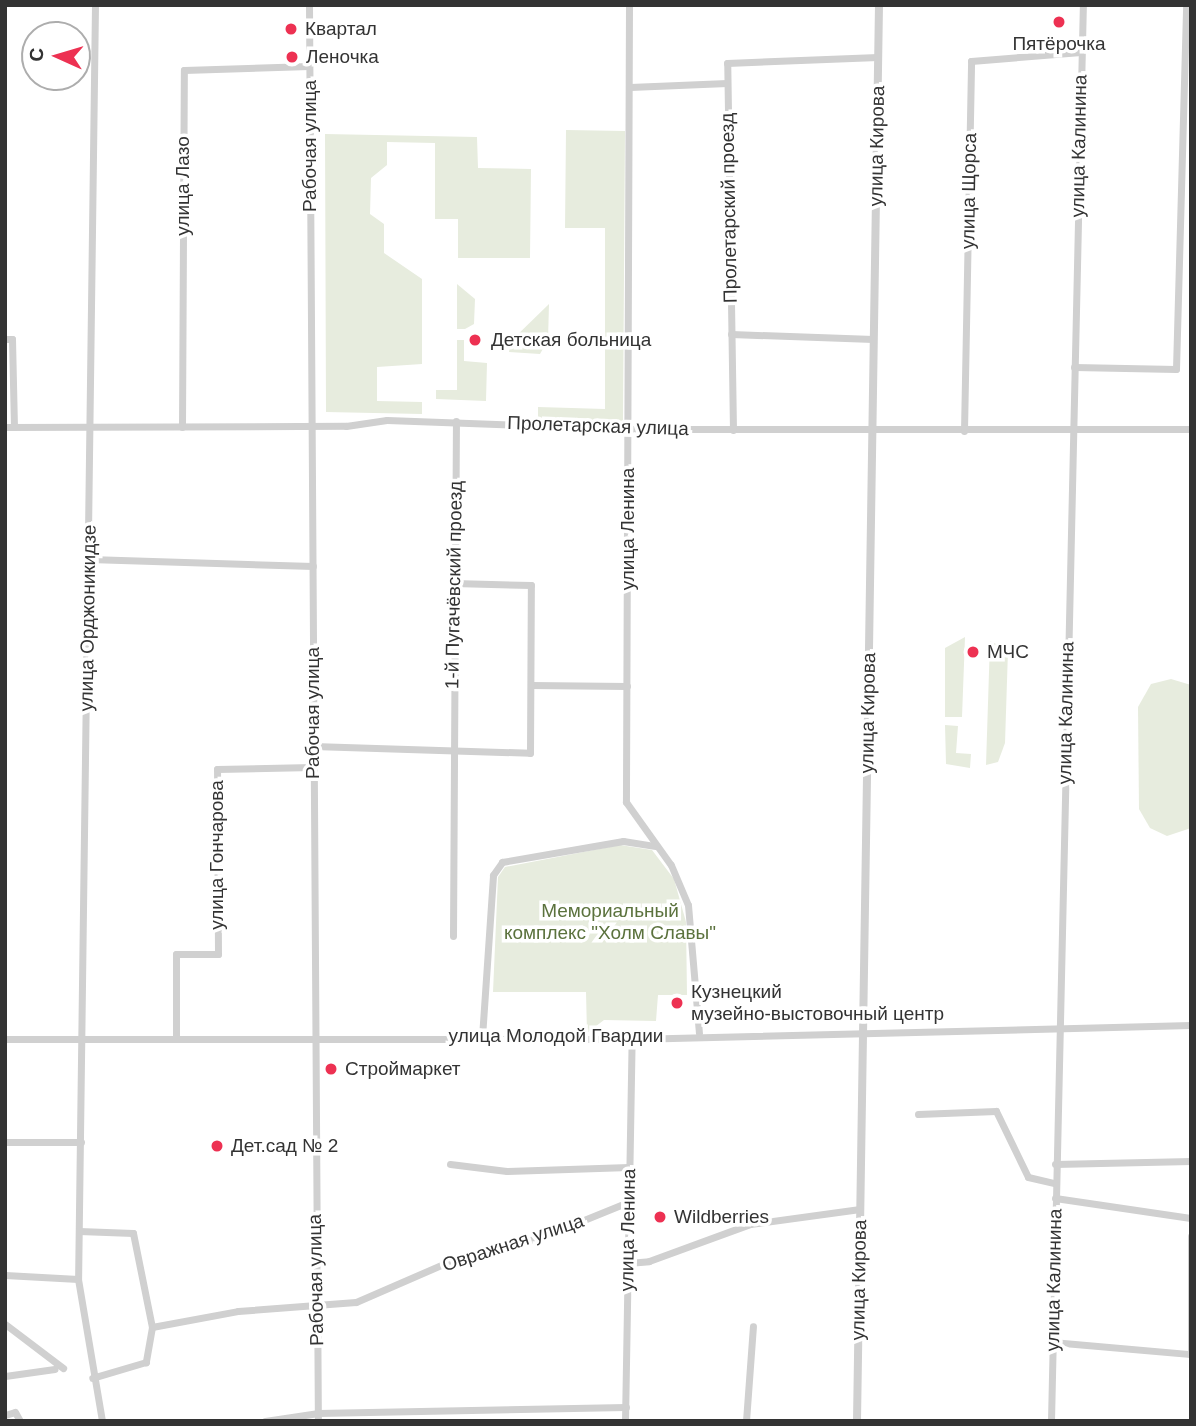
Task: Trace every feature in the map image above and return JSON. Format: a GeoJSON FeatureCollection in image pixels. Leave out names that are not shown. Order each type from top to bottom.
{"type":"FeatureCollection","features":[{"type":"Feature","properties":{"kind":"street","name":"улица Орджоникидзе"},"geometry":{"type":"LineString","coordinates":[[95,5],[92,427],[78,1279],[102,1421]]}},
{"type":"Feature","properties":{"kind":"street","name":"Рабочая улица"},"geometry":{"type":"LineString","coordinates":[[309,5],[318,1417]]}},
{"type":"Feature","properties":{"kind":"street","name":"улица Ленина"},"geometry":{"type":"LineString","coordinates":[[629,5],[626,802],[656,846],[688,905],[699,1033]]}},
{"type":"Feature","properties":{"kind":"street","name":"улица Кирова"},"geometry":{"type":"LineString","coordinates":[[857,1421],[879,5]]}},
{"type":"Feature","properties":{"kind":"street","name":"улица Калинина"},"geometry":{"type":"LineString","coordinates":[[1051,1421],[1083,5]]}},
{"type":"Feature","properties":{"kind":"street"},"geometry":{"type":"LineString","coordinates":[[1074,367],[1176,369],[1186,5]]}},
{"type":"Feature","properties":{"kind":"street","name":"улица Щорса"},"geometry":{"type":"LineString","coordinates":[[964,430],[971,61],[1081,52]]}},
{"type":"Feature","properties":{"kind":"street"},"geometry":{"type":"LineString","coordinates":[[630,87],[727,83],[727,63],[878,57]]}},
{"type":"Feature","properties":{"kind":"street","name":"улица Лазо"},"geometry":{"type":"LineString","coordinates":[[182,427],[184,70],[309,66]]}},
{"type":"Feature","properties":{"kind":"street","name":"Пролетарский проезд"},"geometry":{"type":"LineString","coordinates":[[727,83],[733,430]]}},
{"type":"Feature","properties":{"kind":"street"},"geometry":{"type":"LineString","coordinates":[[731,334],[873,339]]}},
{"type":"Feature","properties":{"kind":"street"},"geometry":{"type":"LineString","coordinates":[[5,339],[12,340],[14,427]]}},
{"type":"Feature","properties":{"kind":"street","name":"Пролетарская улица"},"geometry":{"type":"LineString","coordinates":[[5,426],[311,426],[456,421],[629,429],[1191,429]]}},
{"type":"Feature","properties":{"kind":"street","name":"1-й Пугачёвский проезд"},"geometry":{"type":"LineString","coordinates":[[453,936],[456,421]]}},
{"type":"Feature","properties":{"kind":"street"},"geometry":{"type":"LineString","coordinates":[[89,559],[313,566]]}},
{"type":"Feature","properties":{"kind":"street"},"geometry":{"type":"LineString","coordinates":[[313,746],[530,753],[531,585],[453,583]]}},
{"type":"Feature","properties":{"kind":"street"},"geometry":{"type":"LineString","coordinates":[[531,685],[627,686]]}},
{"type":"Feature","properties":{"kind":"street","name":"улица Гончарова"},"geometry":{"type":"LineString","coordinates":[[176,1038],[176,954],[218,954],[217,769],[313,767]]}},
{"type":"Feature","properties":{"kind":"street"},"geometry":{"type":"LineString","coordinates":[[482,1037],[493,875],[502,862],[623,841],[656,846]]}},
{"type":"Feature","properties":{"kind":"street","name":"улица Молодой Гвардии"},"geometry":{"type":"LineString","coordinates":[[5,1039],[482,1037],[632,1040],[699,1033],[1191,1025]]}},
{"type":"Feature","properties":{"kind":"street","name":"улица Ленина"},"geometry":{"type":"LineString","coordinates":[[625,1421],[632,1040]]}},
{"type":"Feature","properties":{"kind":"street"},"geometry":{"type":"LineString","coordinates":[[918,1114],[996,1111],[1028,1177],[1055,1183]]}},
{"type":"Feature","properties":{"kind":"street"},"geometry":{"type":"LineString","coordinates":[[5,1142],[81,1142]]}},
{"type":"Feature","properties":{"kind":"street"},"geometry":{"type":"LineString","coordinates":[[1055,1164],[1191,1161]]}},
{"type":"Feature","properties":{"kind":"street"},"geometry":{"type":"LineString","coordinates":[[450,1164],[507,1171],[629,1167]]}},
{"type":"Feature","properties":{"kind":"street"},"geometry":{"type":"LineString","coordinates":[[1055,1198],[1191,1217]]}},
{"type":"Feature","properties":{"kind":"street","name":"Овражная улица"},"geometry":{"type":"LineString","coordinates":[[152,1327],[316,1304],[356,1302],[457,1258],[542,1237],[628,1202]]}},
{"type":"Feature","properties":{"kind":"street"},"geometry":{"type":"LineString","coordinates":[[628,1263],[649,1261],[750,1224],[860,1209]]}},
{"type":"Feature","properties":{"kind":"street"},"geometry":{"type":"LineString","coordinates":[[79,1231],[134,1233],[152,1327],[146,1362],[93,1378]]}},
{"type":"Feature","properties":{"kind":"street"},"geometry":{"type":"LineString","coordinates":[[1052,1342],[1190,1355],[1191,1236]]}},
{"type":"Feature","properties":{"kind":"street"},"geometry":{"type":"LineString","coordinates":[[5,1275],[78,1279]]}},
{"type":"Feature","properties":{"kind":"street"},"geometry":{"type":"LineString","coordinates":[[5,1324],[59,1368],[5,1376]]}},
{"type":"Feature","properties":{"kind":"street"},"geometry":{"type":"LineString","coordinates":[[746,1421],[753,1326]]}},
{"type":"Feature","properties":{"kind":"street"},"geometry":{"type":"LineString","coordinates":[[265,1421],[626,1407]]}},
{"type":"Feature","properties":{"kind":"street"},"geometry":{"type":"LineString","coordinates":[[5,1415],[15,1412],[20,1421]]}},
{"type":"Feature","properties":{"kind":"green space"},"geometry":{"type":"Polygon","coordinates":[[[566,130],[625,131],[623,421],[538,418],[538,407],[605,409],[605,228],[565,228],[566,130]]]}},
{"type":"Feature","properties":{"kind":"green space"},"geometry":{"type":"Polygon","coordinates":[[[325,134],[477,137],[478,168],[531,169],[530,258],[458,258],[458,219],[435,219],[435,143],[387,142],[387,165],[371,178],[370,214],[384,224],[384,253],[422,279],[422,364],[377,367],[377,401],[422,402],[422,414],[326,412],[325,134]]]}},
{"type":"Feature","properties":{"kind":"green space"},"geometry":{"type":"Polygon","coordinates":[[[457,284],[475,299],[474,324],[465,329],[457,329],[457,284]]]}},
{"type":"Feature","properties":{"kind":"green space"},"geometry":{"type":"Polygon","coordinates":[[[549,304],[548,340],[540,354],[509,352],[511,341],[549,304]]]}},
{"type":"Feature","properties":{"kind":"green space"},"geometry":{"type":"Polygon","coordinates":[[[457,340],[464,340],[464,361],[487,363],[486,401],[436,399],[436,390],[457,390],[457,340]]]}},
{"type":"Feature","properties":{"kind":"green space"},"geometry":{"type":"Polygon","coordinates":[[[965,637],[962,717],[945,717],[945,648],[965,637]]]}},
{"type":"Feature","properties":{"kind":"green space"},"geometry":{"type":"Polygon","coordinates":[[[990,641],[1008,650],[1005,743],[998,762],[986,765],[990,641]]]}},
{"type":"Feature","properties":{"kind":"green space"},"geometry":{"type":"Polygon","coordinates":[[[1171,679],[1191,685],[1191,828],[1167,836],[1150,828],[1139,809],[1138,707],[1151,684],[1171,679]]]}},
{"type":"Feature","properties":{"kind":"green space"},"geometry":{"type":"Polygon","coordinates":[[[945,725],[958,726],[956,753],[971,754],[970,768],[946,764],[945,725]]]}},
{"type":"Feature","properties":{"kind":"green space","name":"Мемориальный комплекс \"Холм Славы\""},"geometry":{"type":"Polygon","coordinates":[[[620,845],[652,850],[674,879],[686,922],[687,995],[658,995],[656,1021],[604,1020],[587,1033],[586,992],[493,992],[498,877],[505,867],[620,845]]]}},
{"type":"Feature","properties":{"kind":"place","name":"Пятёрочка"},"geometry":{"type":"Point","coordinates":[1059,22]}},
{"type":"Feature","properties":{"kind":"place","name":"Квартал"},"geometry":{"type":"Point","coordinates":[291,29]}},
{"type":"Feature","properties":{"kind":"place","name":"Леночка"},"geometry":{"type":"Point","coordinates":[292,57]}},
{"type":"Feature","properties":{"kind":"place","name":"Детская больница"},"geometry":{"type":"Point","coordinates":[475,340]}},
{"type":"Feature","properties":{"kind":"place","name":"МЧС"},"geometry":{"type":"Point","coordinates":[973,652]}},
{"type":"Feature","properties":{"kind":"place","name":"Кузнецкий музейно-выстовочный центр"},"geometry":{"type":"Point","coordinates":[677,1003]}},
{"type":"Feature","properties":{"kind":"place","name":"Строймаркет"},"geometry":{"type":"Point","coordinates":[331,1069]}},
{"type":"Feature","properties":{"kind":"place","name":"Дет.сад № 2"},"geometry":{"type":"Point","coordinates":[217,1146]}},
{"type":"Feature","properties":{"kind":"place","name":"Wildberries"},"geometry":{"type":"Point","coordinates":[660,1217]}}]}
